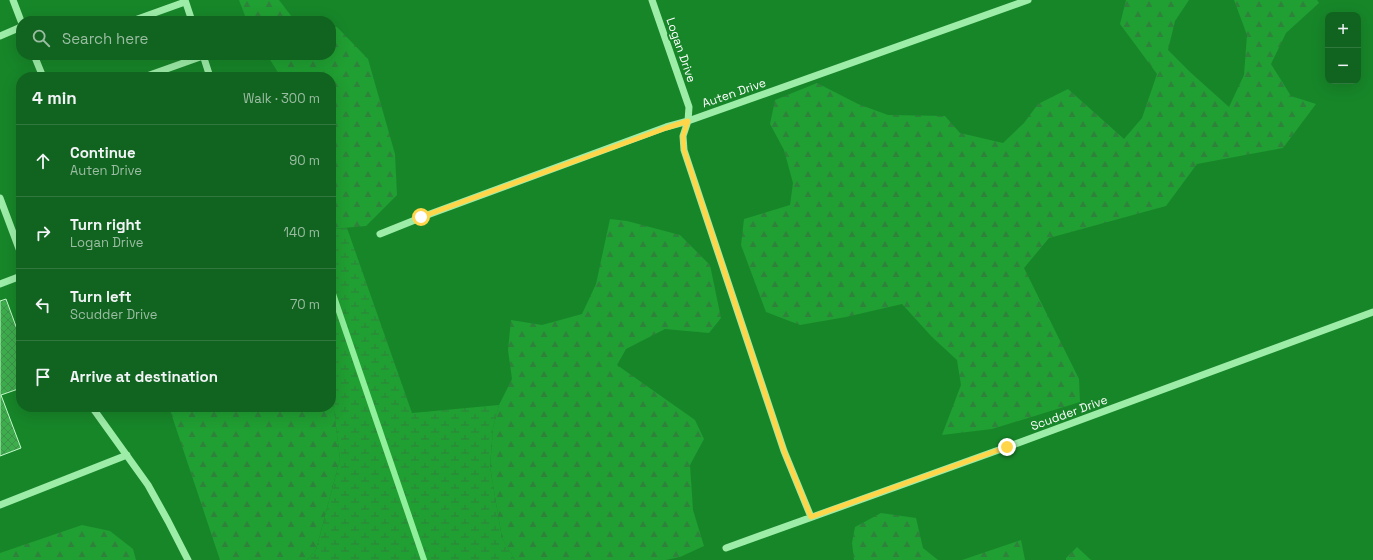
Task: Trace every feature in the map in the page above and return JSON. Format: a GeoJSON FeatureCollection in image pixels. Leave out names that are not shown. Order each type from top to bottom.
{"type":"FeatureCollection","features":[{"type":"Feature","properties":{"kind":"street"},"geometry":{"type":"LineString","coordinates":[[15,0],[20,16]]}},
{"type":"Feature","properties":{"kind":"street","name":"Logan Drive"},"geometry":{"type":"LineString","coordinates":[[652,0],[689,107],[688,121],[683,136],[684,150],[784,451],[811,517]]}},
{"type":"Feature","properties":{"kind":"street","name":"Auten Drive"},"geometry":{"type":"LineString","coordinates":[[380,234],[437,211],[666,128],[1028,0]]}},
{"type":"Feature","properties":{"kind":"street"},"geometry":{"type":"LineString","coordinates":[[145,16],[185,1],[190,16]]}},
{"type":"Feature","properties":{"kind":"street"},"geometry":{"type":"LineString","coordinates":[[0,36],[16,30]]}},
{"type":"Feature","properties":{"kind":"street"},"geometry":{"type":"LineString","coordinates":[[37,60],[41,72]]}},
{"type":"Feature","properties":{"kind":"street"},"geometry":{"type":"LineString","coordinates":[[157,72],[190,60]]}},
{"type":"Feature","properties":{"kind":"street"},"geometry":{"type":"LineString","coordinates":[[205,60],[208,72]]}},
{"type":"Feature","properties":{"kind":"street"},"geometry":{"type":"LineString","coordinates":[[0,198],[16,241]]}},
{"type":"Feature","properties":{"kind":"street"},"geometry":{"type":"LineString","coordinates":[[0,284],[16,278]]}},
{"type":"Feature","properties":{"kind":"street","name":"Scudder Drive"},"geometry":{"type":"LineString","coordinates":[[726,548],[1007,447],[1373,312]]}},
{"type":"Feature","properties":{"kind":"street"},"geometry":{"type":"LineString","coordinates":[[96,412],[148,485],[188,560]]}},
{"type":"Feature","properties":{"kind":"street"},"geometry":{"type":"LineString","coordinates":[[0,505],[127,455]]}},
{"type":"Feature","properties":{"kind":"green space"},"geometry":{"type":"Polygon","coordinates":[[[239,0],[279,0],[291,16],[245,16],[239,0]]]}},
{"type":"Feature","properties":{"kind":"green space"},"geometry":{"type":"Polygon","coordinates":[[[1126,0],[1189,0],[1175,21],[1168,50],[1229,107],[1244,75],[1247,35],[1234,0],[1317,0],[1319,3],[1286,33],[1271,64],[1291,96],[1316,104],[1283,148],[1197,164],[1166,206],[1049,238],[1024,268],[1079,379],[1080,402],[992,429],[942,435],[961,385],[957,360],[932,337],[902,304],[846,317],[800,325],[766,312],[741,245],[744,219],[790,205],[793,183],[784,150],[770,124],[775,100],[817,83],[858,104],[888,115],[945,116],[960,133],[1003,143],[1024,123],[1038,104],[1068,89],[1124,139],[1142,118],[1157,74],[1120,24],[1126,0]]]}},
{"type":"Feature","properties":{"kind":"green space"},"geometry":{"type":"Polygon","coordinates":[[[336,27],[368,59],[395,154],[397,195],[366,226],[336,229],[336,72],[278,72],[270,60],[336,60],[336,27]]]}},
{"type":"Feature","properties":{"kind":"green space"},"geometry":{"type":"Polygon","coordinates":[[[610,219],[627,221],[680,235],[710,265],[721,318],[709,333],[665,329],[626,349],[617,365],[695,420],[704,439],[690,465],[693,510],[704,546],[680,557],[666,560],[515,560],[502,538],[490,467],[493,428],[499,405],[512,379],[508,350],[511,320],[542,325],[582,314],[596,284],[610,219]]]}},
{"type":"Feature","properties":{"kind":"green space"},"geometry":{"type":"Polygon","coordinates":[[[347,228],[412,413],[499,405],[493,428],[490,467],[502,538],[515,560],[307,560],[316,550],[340,459],[334,412],[336,412],[336,229],[347,228]]]}},
{"type":"Feature","properties":{"kind":"green space"},"geometry":{"type":"Polygon","coordinates":[[[171,412],[334,412],[340,459],[316,550],[307,560],[220,560],[171,412]]]}},
{"type":"Feature","properties":{"kind":"green space"},"geometry":{"type":"Polygon","coordinates":[[[881,513],[916,518],[923,548],[938,560],[854,560],[852,543],[855,527],[881,513]]]}},
{"type":"Feature","properties":{"kind":"green space"},"geometry":{"type":"Polygon","coordinates":[[[82,525],[110,531],[133,549],[136,560],[0,560],[0,553],[82,525]]]}},
{"type":"Feature","properties":{"kind":"green space"},"geometry":{"type":"Polygon","coordinates":[[[1021,540],[1025,560],[962,560],[1021,540]]]}},
{"type":"Feature","properties":{"kind":"green space"},"geometry":{"type":"Polygon","coordinates":[[[1077,547],[1091,560],[1066,560],[1066,558],[1077,547]]]}},
{"type":"Feature","properties":{"kind":"building"},"geometry":{"type":"Polygon","coordinates":[[[6,299],[16,326],[16,390],[1,395],[21,448],[0,456],[0,301],[6,299]]]}},
{"type":"Feature","properties":{"kind":"waterway"},"geometry":{"type":"LineString","coordinates":[[336,303],[424,560]]}},
{"type":"Feature","properties":{"kind":"route"},"geometry":{"type":"LineString","coordinates":[[421,217],[688,121],[683,136],[684,150],[784,451],[811,517],[1007,447]]}}]}
